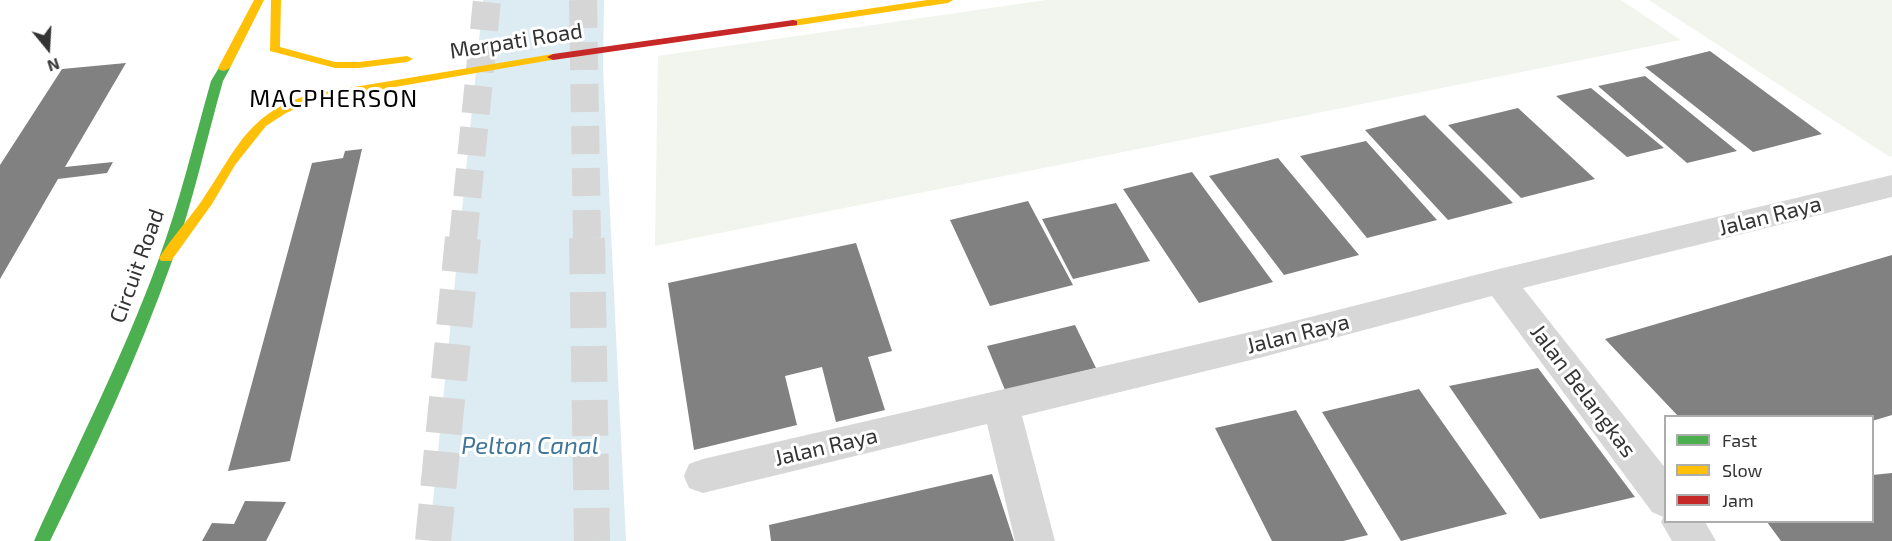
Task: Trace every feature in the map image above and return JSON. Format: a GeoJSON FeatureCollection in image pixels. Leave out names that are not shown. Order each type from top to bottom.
{"type":"FeatureCollection","features":[{"type":"Feature","properties":{"kind":"street","name":"Circuit Road"},"geometry":{"type":"LineString","coordinates":[[42,541],[86,450],[166,258],[217,81],[260,0]]}},
{"type":"Feature","properties":{"kind":"street","name":"Merpati Road"},"geometry":{"type":"LineString","coordinates":[[276,0],[274,49],[335,65],[359,65],[424,57]]}},
{"type":"Feature","properties":{"kind":"street"},"geometry":{"type":"LineString","coordinates":[[885,0],[916,5]]}},
{"type":"Feature","properties":{"kind":"street","name":"Merpati Road"},"geometry":{"type":"LineString","coordinates":[[166,258],[208,201],[230,163],[262,123],[282,110],[337,92],[474,69],[948,0]]}},
{"type":"Feature","properties":{"kind":"street","name":"Jalan Raya"},"geometry":{"type":"LineString","coordinates":[[703,476],[1001,407],[1892,186]]}},
{"type":"Feature","properties":{"kind":"street","name":"Jalan Belangkas"},"geometry":{"type":"LineString","coordinates":[[1499,282],[1664,499]]}},
{"type":"Feature","properties":{"kind":"street"},"geometry":{"type":"LineString","coordinates":[[1001,407],[1035,541]]}},
{"type":"Feature","properties":{"kind":"street"},"geometry":{"type":"LineString","coordinates":[[1682,523],[1696,541]]}},
{"type":"Feature","properties":{"kind":"shaded area"},"geometry":{"type":"Polygon","coordinates":[[[1046,0],[1621,0],[1681,40],[655,246],[658,56],[1046,0]]]}},
{"type":"Feature","properties":{"kind":"shaded area"},"geometry":{"type":"Polygon","coordinates":[[[1649,0],[1892,0],[1892,156],[1890,157],[1649,0]]]}},
{"type":"Feature","properties":{"kind":"water","name":"Pelton Canal"},"geometry":{"type":"Polygon","coordinates":[[[483,0],[604,0],[603,68],[626,541],[429,541],[483,0]]]}},
{"type":"Feature","properties":{"kind":"building"},"geometry":{"type":"Polygon","coordinates":[[[1710,51],[1822,134],[1753,152],[1645,67],[1710,51]]]}},
{"type":"Feature","properties":{"kind":"building"},"geometry":{"type":"Polygon","coordinates":[[[126,63],[65,167],[113,162],[107,173],[58,179],[0,279],[0,165],[62,69],[126,63]]]}},
{"type":"Feature","properties":{"kind":"building"},"geometry":{"type":"Polygon","coordinates":[[[1645,76],[1737,151],[1687,163],[1598,86],[1645,76]]]}},
{"type":"Feature","properties":{"kind":"building"},"geometry":{"type":"Polygon","coordinates":[[[1591,88],[1664,148],[1627,157],[1556,96],[1591,88]]]}},
{"type":"Feature","properties":{"kind":"building"},"geometry":{"type":"Polygon","coordinates":[[[1518,108],[1595,179],[1521,198],[1448,125],[1518,108]]]}},
{"type":"Feature","properties":{"kind":"building"},"geometry":{"type":"Polygon","coordinates":[[[1425,115],[1513,203],[1448,220],[1365,130],[1425,115]]]}},
{"type":"Feature","properties":{"kind":"building"},"geometry":{"type":"Polygon","coordinates":[[[1366,141],[1437,220],[1367,238],[1300,156],[1366,141]]]}},
{"type":"Feature","properties":{"kind":"building"},"geometry":{"type":"Polygon","coordinates":[[[362,149],[290,461],[228,471],[312,163],[343,158],[345,151],[362,149]]]}},
{"type":"Feature","properties":{"kind":"building"},"geometry":{"type":"Polygon","coordinates":[[[1278,158],[1359,255],[1284,275],[1209,176],[1278,158]]]}},
{"type":"Feature","properties":{"kind":"building"},"geometry":{"type":"Polygon","coordinates":[[[1192,172],[1273,282],[1199,303],[1123,189],[1192,172]]]}},
{"type":"Feature","properties":{"kind":"building"},"geometry":{"type":"Polygon","coordinates":[[[1028,201],[1073,285],[990,306],[950,220],[1028,201]]]}},
{"type":"Feature","properties":{"kind":"building"},"geometry":{"type":"Polygon","coordinates":[[[1116,203],[1150,261],[1073,279],[1042,219],[1116,203]]]}},
{"type":"Feature","properties":{"kind":"building"},"geometry":{"type":"Polygon","coordinates":[[[856,243],[892,351],[868,357],[885,410],[836,422],[822,367],[785,376],[797,425],[694,450],[668,283],[856,243]]]}},
{"type":"Feature","properties":{"kind":"building"},"geometry":{"type":"Polygon","coordinates":[[[1892,255],[1892,415],[1874,420],[1874,415],[1677,415],[1605,339],[1892,255]]]}},
{"type":"Feature","properties":{"kind":"building"},"geometry":{"type":"Polygon","coordinates":[[[1075,325],[1096,368],[1005,390],[987,346],[1075,325]]]}},
{"type":"Feature","properties":{"kind":"building"},"geometry":{"type":"Polygon","coordinates":[[[1538,368],[1635,497],[1540,519],[1449,386],[1538,368]]]}},
{"type":"Feature","properties":{"kind":"building"},"geometry":{"type":"Polygon","coordinates":[[[1419,389],[1507,514],[1401,541],[1322,412],[1419,389]]]}},
{"type":"Feature","properties":{"kind":"building"},"geometry":{"type":"Polygon","coordinates":[[[1296,410],[1368,535],[1343,541],[1272,541],[1215,428],[1296,410]]]}},
{"type":"Feature","properties":{"kind":"building"},"geometry":{"type":"Polygon","coordinates":[[[1892,473],[1892,541],[1781,541],[1768,523],[1874,523],[1874,475],[1892,473]]]}},
{"type":"Feature","properties":{"kind":"building"},"geometry":{"type":"Polygon","coordinates":[[[992,474],[1014,541],[771,541],[769,525],[992,474]]]}},
{"type":"Feature","properties":{"kind":"building"},"geometry":{"type":"Polygon","coordinates":[[[245,501],[286,502],[266,541],[202,541],[212,523],[234,524],[245,501]]]}},
{"type":"Feature","properties":{"kind":"tunnel"},"geometry":{"type":"LineString","coordinates":[[463,239],[487,0]]}},
{"type":"Feature","properties":{"kind":"tunnel"},"geometry":{"type":"LineString","coordinates":[[583,0],[587,239]]}},
{"type":"Feature","properties":{"kind":"tunnel"},"geometry":{"type":"LineString","coordinates":[[433,541],[463,238]]}},
{"type":"Feature","properties":{"kind":"tunnel"},"geometry":{"type":"LineString","coordinates":[[587,238],[592,541]]}},
{"type":"Feature","properties":{"kind":"traffic: fast"},"geometry":{"type":"LineString","coordinates":[[42,541],[107,403],[152,297],[180,217],[217,81],[224,68]]}},
{"type":"Feature","properties":{"kind":"traffic: slow"},"geometry":{"type":"LineString","coordinates":[[224,68],[259,0]]}},
{"type":"Feature","properties":{"kind":"traffic: slow"},"geometry":{"type":"LineString","coordinates":[[276,0],[274,49],[335,65],[359,65],[407,59]]}},
{"type":"Feature","properties":{"kind":"traffic: slow"},"geometry":{"type":"LineString","coordinates":[[793,23],[948,0]]}},
{"type":"Feature","properties":{"kind":"traffic: slow"},"geometry":{"type":"LineString","coordinates":[[166,258],[208,201],[230,163],[262,123],[282,110],[312,98],[553,57]]}},
{"type":"Feature","properties":{"kind":"traffic: jam"},"geometry":{"type":"LineString","coordinates":[[553,57],[793,23]]}},
{"type":"Feature","properties":{"kind":"district","name":"MACPHERSON"},"geometry":{"type":"Point","coordinates":[334,99]}}]}
